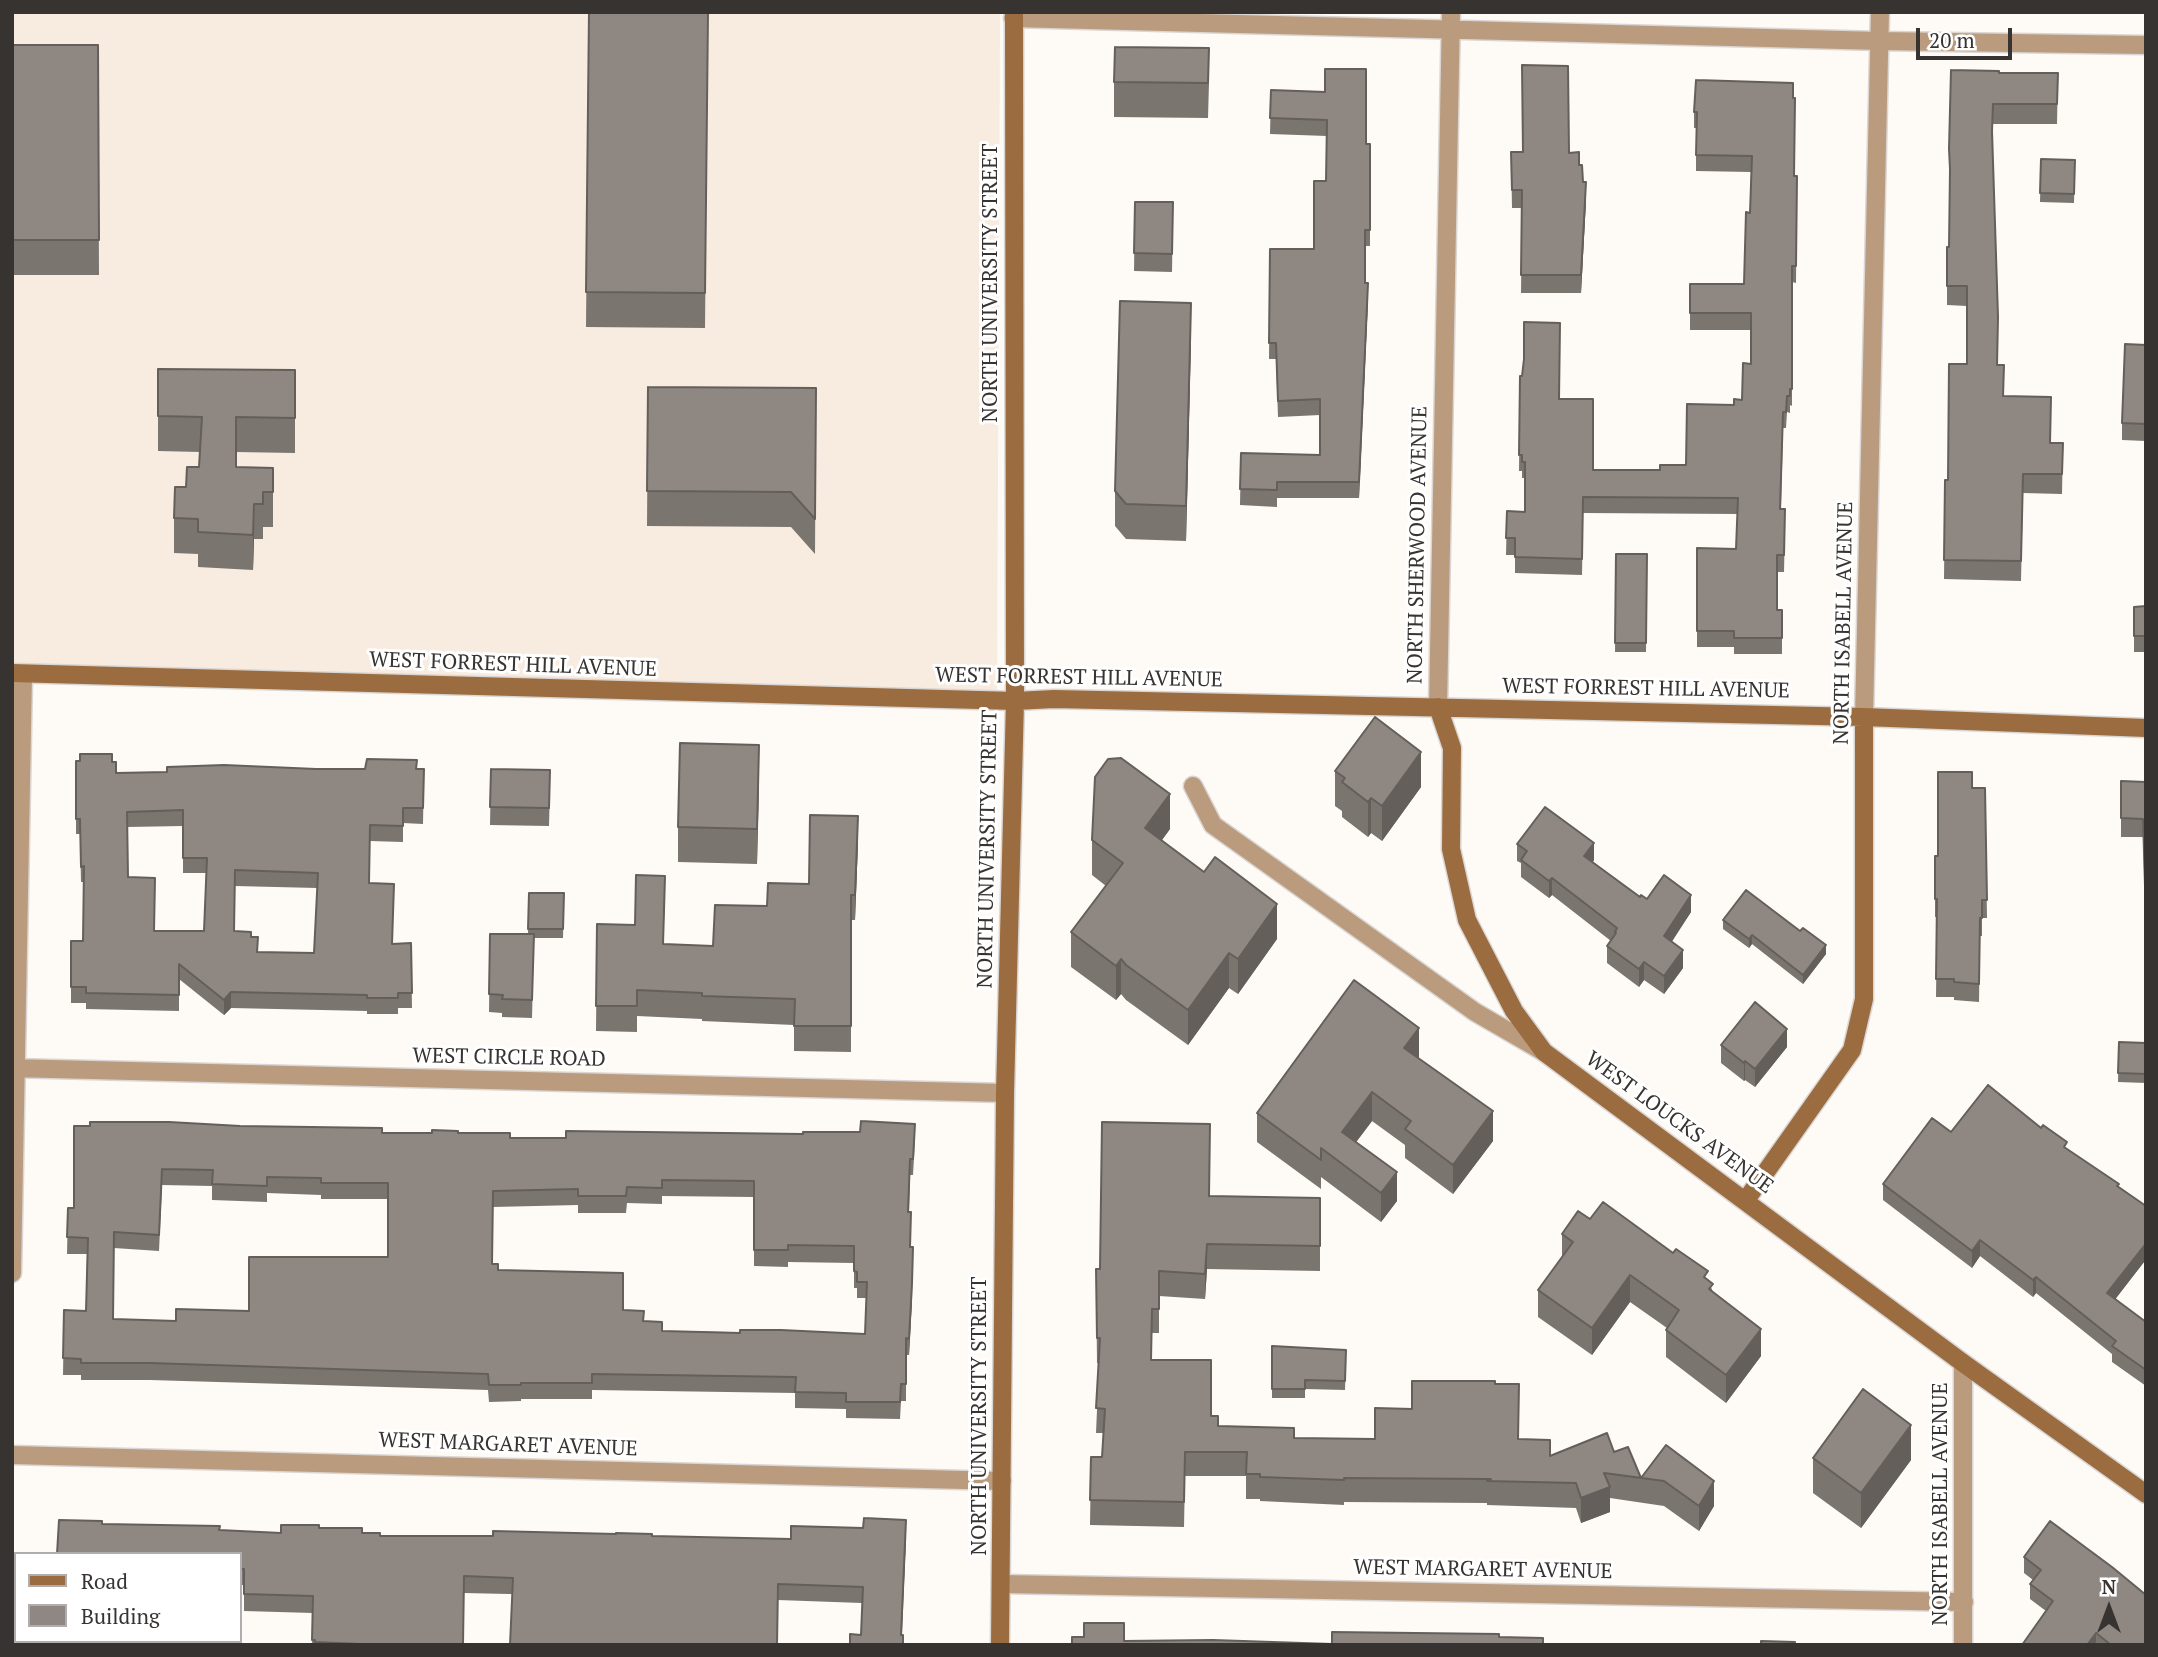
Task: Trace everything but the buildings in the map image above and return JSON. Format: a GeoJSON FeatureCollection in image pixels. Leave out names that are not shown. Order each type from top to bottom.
{"type":"FeatureCollection","features":[{"type":"Feature","properties":{"kind":"main road","name":"NORTH UNIVERSITY STREET"},"geometry":{"type":"LineString","coordinates":[[1000,1645],[1005,1093],[1015,701],[1013,15]]}},
{"type":"Feature","properties":{"kind":"main road","name":"WEST FORREST HILL AVENUE"},"geometry":{"type":"LineString","coordinates":[[18,673],[1015,701],[1054,699],[1864,717],[2146,728]]}},
{"type":"Feature","properties":{"kind":"main road","name":"NORTH SHERWOOD AVENUE"},"geometry":{"type":"LineString","coordinates":[[1437,707],[1452,748],[1451,849],[1466,920],[1514,1011],[1545,1052]]}},
{"type":"Feature","properties":{"kind":"main road","name":"NORTH ISABELL AVENUE"},"geometry":{"type":"LineString","coordinates":[[1745,1200],[1852,1050],[1864,999],[1864,717]]}},
{"type":"Feature","properties":{"kind":"main road","name":"WEST LOUCKS AVENUE"},"geometry":{"type":"LineString","coordinates":[[1545,1052],[1963,1363],[2146,1494]]}},
{"type":"Feature","properties":{"kind":"street","name":"NORTH ISABELL AVENUE"},"geometry":{"type":"LineString","coordinates":[[1864,717],[1880,12]]}},
{"type":"Feature","properties":{"kind":"street"},"geometry":{"type":"LineString","coordinates":[[1013,15],[1451,21],[1880,41],[2146,45]]}},
{"type":"Feature","properties":{"kind":"street","name":"NORTH SHERWOOD AVENUE"},"geometry":{"type":"LineString","coordinates":[[1437,707],[1451,21]]}},
{"type":"Feature","properties":{"kind":"street"},"geometry":{"type":"LineString","coordinates":[[12,1273],[18,673]]}},
{"type":"Feature","properties":{"kind":"street","name":"WEST LOUCKS AVENUE"},"geometry":{"type":"LineString","coordinates":[[1193,786],[1213,825],[1475,1012],[1545,1052]]}},
{"type":"Feature","properties":{"kind":"street","name":"WEST CIRCLE ROAD"},"geometry":{"type":"LineString","coordinates":[[14,1068],[1005,1093]]}},
{"type":"Feature","properties":{"kind":"street","name":"NORTH ISABELL AVENUE"},"geometry":{"type":"LineString","coordinates":[[1963,1363],[1964,1645]]}},
{"type":"Feature","properties":{"kind":"street","name":"WEST MARGARET AVENUE"},"geometry":{"type":"LineString","coordinates":[[12,1455],[1002,1481]]}},
{"type":"Feature","properties":{"kind":"street","name":"WEST MARGARET AVENUE"},"geometry":{"type":"LineString","coordinates":[[1002,1584],[1964,1602]]}},
{"type":"Feature","properties":{"kind":"shaded area"},"geometry":{"type":"Polygon","coordinates":[[[12,12],[1000,12],[997,692],[12,672],[12,12]]]}}]}
